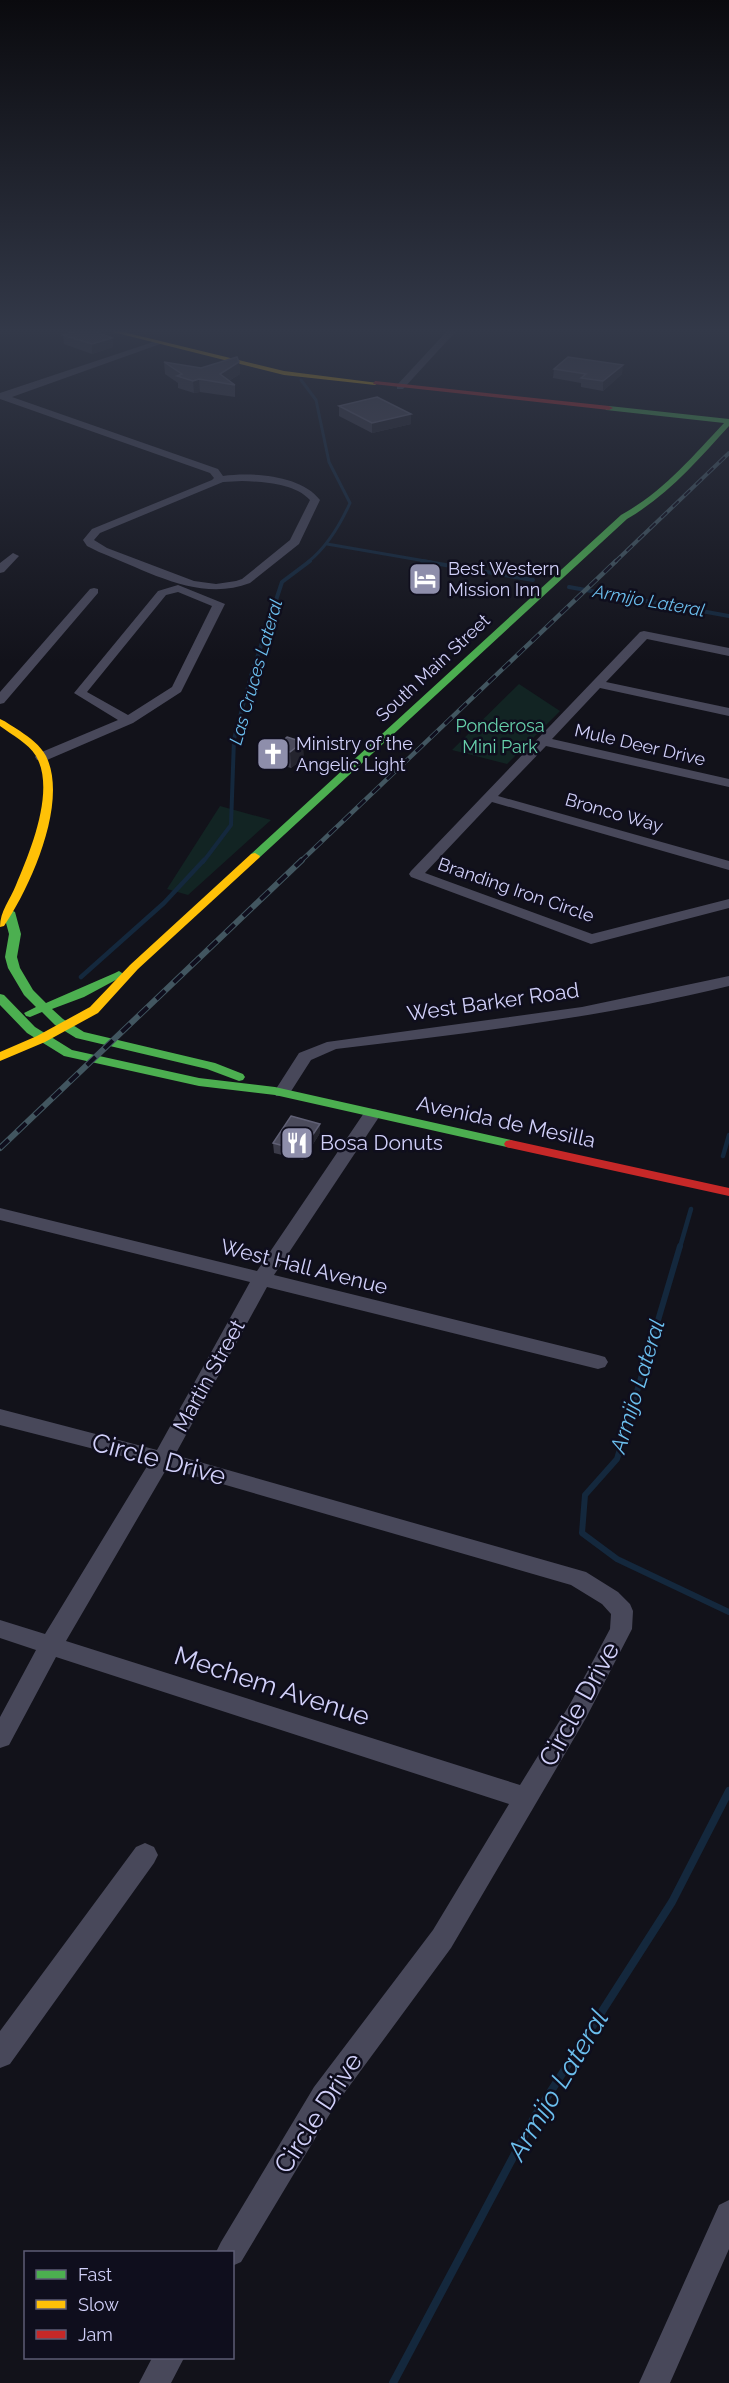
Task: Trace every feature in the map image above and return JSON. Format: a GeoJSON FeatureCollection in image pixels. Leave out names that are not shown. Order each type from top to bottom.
{"type":"FeatureCollection","features":[{"type":"Feature","properties":{"kind":"main road","name":"South Main Street"},"geometry":{"type":"LineString","coordinates":[[0,1057],[41,1039],[94,1010],[134,967],[624,517],[634,513],[663,489],[710,440]]}},
{"type":"Feature","properties":{"kind":"main road","name":"South Main Street"},"geometry":{"type":"LineString","coordinates":[[624,517],[623,510],[661,473]]}},
{"type":"Feature","properties":{"kind":"main road"},"geometry":{"type":"LineString","coordinates":[[0,722],[22,737],[42,757],[50,781],[48,811],[9,912],[0,924]]}},
{"type":"Feature","properties":{"kind":"main road","name":"Avenida de Mesilla"},"geometry":{"type":"LineString","coordinates":[[9,912],[15,934],[11,958],[23,985],[63,1027],[80,1035],[211,1066],[278,1091],[372,1114],[729,1192]]}},
{"type":"Feature","properties":{"kind":"main road","name":"South Main Street"},"geometry":{"type":"LineString","coordinates":[[12,1020],[80,994],[134,967]]}},
{"type":"Feature","properties":{"kind":"main road","name":"Avenida de Mesilla"},"geometry":{"type":"LineString","coordinates":[[0,998],[12,1020],[51,1046],[93,1059],[199,1082],[278,1091]]}},
{"type":"Feature","properties":{"kind":"street"},"geometry":{"type":"LineString","coordinates":[[122,440],[218,475],[298,487],[309,492],[314,498],[299,538],[246,580],[216,587],[192,584],[103,550],[88,540],[96,531],[218,475]]}},
{"type":"Feature","properties":{"kind":"street"},"geometry":{"type":"LineString","coordinates":[[0,570],[13,556]]}},
{"type":"Feature","properties":{"kind":"street"},"geometry":{"type":"LineString","coordinates":[[42,757],[128,720],[177,689],[219,604],[178,588],[162,593],[80,693],[128,720]]}},
{"type":"Feature","properties":{"kind":"street"},"geometry":{"type":"LineString","coordinates":[[0,700],[94,591]]}},
{"type":"Feature","properties":{"kind":"street","name":"Branding Iron Circle"},"geometry":{"type":"LineString","coordinates":[[729,652],[644,635],[416,874],[591,939],[729,903]]}},
{"type":"Feature","properties":{"kind":"street"},"geometry":{"type":"LineString","coordinates":[[597,684],[729,712]]}},
{"type":"Feature","properties":{"kind":"street","name":"Mule Deer Drive"},"geometry":{"type":"LineString","coordinates":[[543,741],[729,783]]}},
{"type":"Feature","properties":{"kind":"street","name":"Bronco Way"},"geometry":{"type":"LineString","coordinates":[[488,797],[729,866]]}},
{"type":"Feature","properties":{"kind":"street","name":"West Barker Road"},"geometry":{"type":"LineString","coordinates":[[278,1091],[305,1057],[333,1046],[577,1012],[655,999],[729,981]]}},
{"type":"Feature","properties":{"kind":"street","name":"Martin Street"},"geometry":{"type":"LineString","coordinates":[[1,1738],[51,1645],[162,1459],[261,1280],[372,1114]]}},
{"type":"Feature","properties":{"kind":"street","name":"West Hall Avenue"},"geometry":{"type":"LineString","coordinates":[[0,1214],[598,1362]]}},
{"type":"Feature","properties":{"kind":"street","name":"Circle Drive"},"geometry":{"type":"LineString","coordinates":[[0,1417],[162,1459],[578,1578],[610,1598],[622,1611],[621,1629],[578,1711],[442,1939],[324,2097],[232,2251]]}},
{"type":"Feature","properties":{"kind":"street","name":"Mechem Avenue"},"geometry":{"type":"LineString","coordinates":[[0,1629],[526,1798]]}},
{"type":"Feature","properties":{"kind":"street"},"geometry":{"type":"LineString","coordinates":[[0,2054],[145,1856]]}},
{"type":"Feature","properties":{"kind":"street"},"geometry":{"type":"LineString","coordinates":[[654,2383],[729,2215]]}},
{"type":"Feature","properties":{"kind":"street"},"geometry":{"type":"LineString","coordinates":[[154,2383],[168,2359]]}},
{"type":"Feature","properties":{"kind":"green space","name":"Ponderosa Mini Park"},"geometry":{"type":"Polygon","coordinates":[[[519,684],[560,711],[507,764],[452,750],[519,684]]]}},
{"type":"Feature","properties":{"kind":"green space"},"geometry":{"type":"Polygon","coordinates":[[[220,806],[271,820],[188,895],[167,889],[220,806]]]}},
{"type":"Feature","properties":{"kind":"building"},"geometry":{"type":"Polygon","coordinates":[[[287,737],[303,742],[290,752],[274,748],[287,737]]]}},
{"type":"Feature","properties":{"kind":"building"},"geometry":{"type":"Polygon","coordinates":[[[291,1116],[320,1124],[302,1151],[273,1143],[291,1116]]]}},
{"type":"Feature","properties":{"kind":"waterway","name":"Las Cruces Lateral"},"geometry":{"type":"LineString","coordinates":[[308,562],[332,535],[350,503],[329,462],[324,440]]}},
{"type":"Feature","properties":{"kind":"waterway","name":"Armijo Lateral"},"geometry":{"type":"LineString","coordinates":[[327,544],[431,562]]}},
{"type":"Feature","properties":{"kind":"waterway","name":"Las Cruces Lateral"},"geometry":{"type":"LineString","coordinates":[[203,862],[231,825],[234,739],[251,676],[282,582],[310,561]]}},
{"type":"Feature","properties":{"kind":"waterway","name":"Armijo Lateral"},"geometry":{"type":"LineString","coordinates":[[422,561],[533,580]]}},
{"type":"Feature","properties":{"kind":"waterway","name":"Armijo Lateral"},"geometry":{"type":"LineString","coordinates":[[569,587],[729,616]]}},
{"type":"Feature","properties":{"kind":"waterway","name":"Las Cruces Lateral"},"geometry":{"type":"LineString","coordinates":[[81,977],[164,903],[204,860]]}},
{"type":"Feature","properties":{"kind":"waterway","name":"Armijo Lateral"},"geometry":{"type":"LineString","coordinates":[[723,1156],[729,1135]]}},
{"type":"Feature","properties":{"kind":"waterway","name":"Armijo Lateral"},"geometry":{"type":"LineString","coordinates":[[680,1247],[691,1209]]}},
{"type":"Feature","properties":{"kind":"waterway","name":"Armijo Lateral"},"geometry":{"type":"LineString","coordinates":[[680,1246],[617,1459],[585,1495],[582,1533],[617,1559],[729,1612]]}},
{"type":"Feature","properties":{"kind":"waterway","name":"Armijo Lateral"},"geometry":{"type":"LineString","coordinates":[[393,2383],[535,2116],[672,1902],[729,1791]]}},
{"type":"Feature","properties":{"kind":"railway"},"geometry":{"type":"LineString","coordinates":[[615,562],[729,453]]}},
{"type":"Feature","properties":{"kind":"railway"},"geometry":{"type":"LineString","coordinates":[[300,862],[616,561]]}},
{"type":"Feature","properties":{"kind":"railway"},"geometry":{"type":"LineString","coordinates":[[0,1148],[302,860]]}},
{"type":"Feature","properties":{"kind":"traffic: fast"},"geometry":{"type":"LineString","coordinates":[[255,856],[624,517],[668,487],[712,440]]}},
{"type":"Feature","properties":{"kind":"traffic: fast"},"geometry":{"type":"LineString","coordinates":[[9,912],[15,934],[11,957],[14,968],[28,992],[59,1022],[80,1035],[211,1066],[239,1077]]}},
{"type":"Feature","properties":{"kind":"traffic: fast"},"geometry":{"type":"LineString","coordinates":[[30,1013],[80,994],[119,975]]}},
{"type":"Feature","properties":{"kind":"traffic: fast"},"geometry":{"type":"LineString","coordinates":[[0,998],[31,1030],[68,1053],[199,1082],[275,1091],[511,1144]]}},
{"type":"Feature","properties":{"kind":"traffic: slow"},"geometry":{"type":"LineString","coordinates":[[0,722],[34,747],[42,758],[47,775],[44,819],[38,843],[20,890],[0,924]]}},
{"type":"Feature","properties":{"kind":"traffic: slow"},"geometry":{"type":"LineString","coordinates":[[0,1057],[41,1039],[94,1010],[134,967],[255,856]]}},
{"type":"Feature","properties":{"kind":"traffic: jam"},"geometry":{"type":"LineString","coordinates":[[511,1144],[729,1192]]}},
{"type":"Feature","properties":{"kind":"place","name":"Best Western Mission Inn"},"geometry":{"type":"Point","coordinates":[425,579]}},
{"type":"Feature","properties":{"kind":"place","name":"Ministry of the Angelic Light"},"geometry":{"type":"Point","coordinates":[273,754]}},
{"type":"Feature","properties":{"kind":"place","name":"Bosa Donuts"},"geometry":{"type":"Point","coordinates":[297,1143]}}]}
